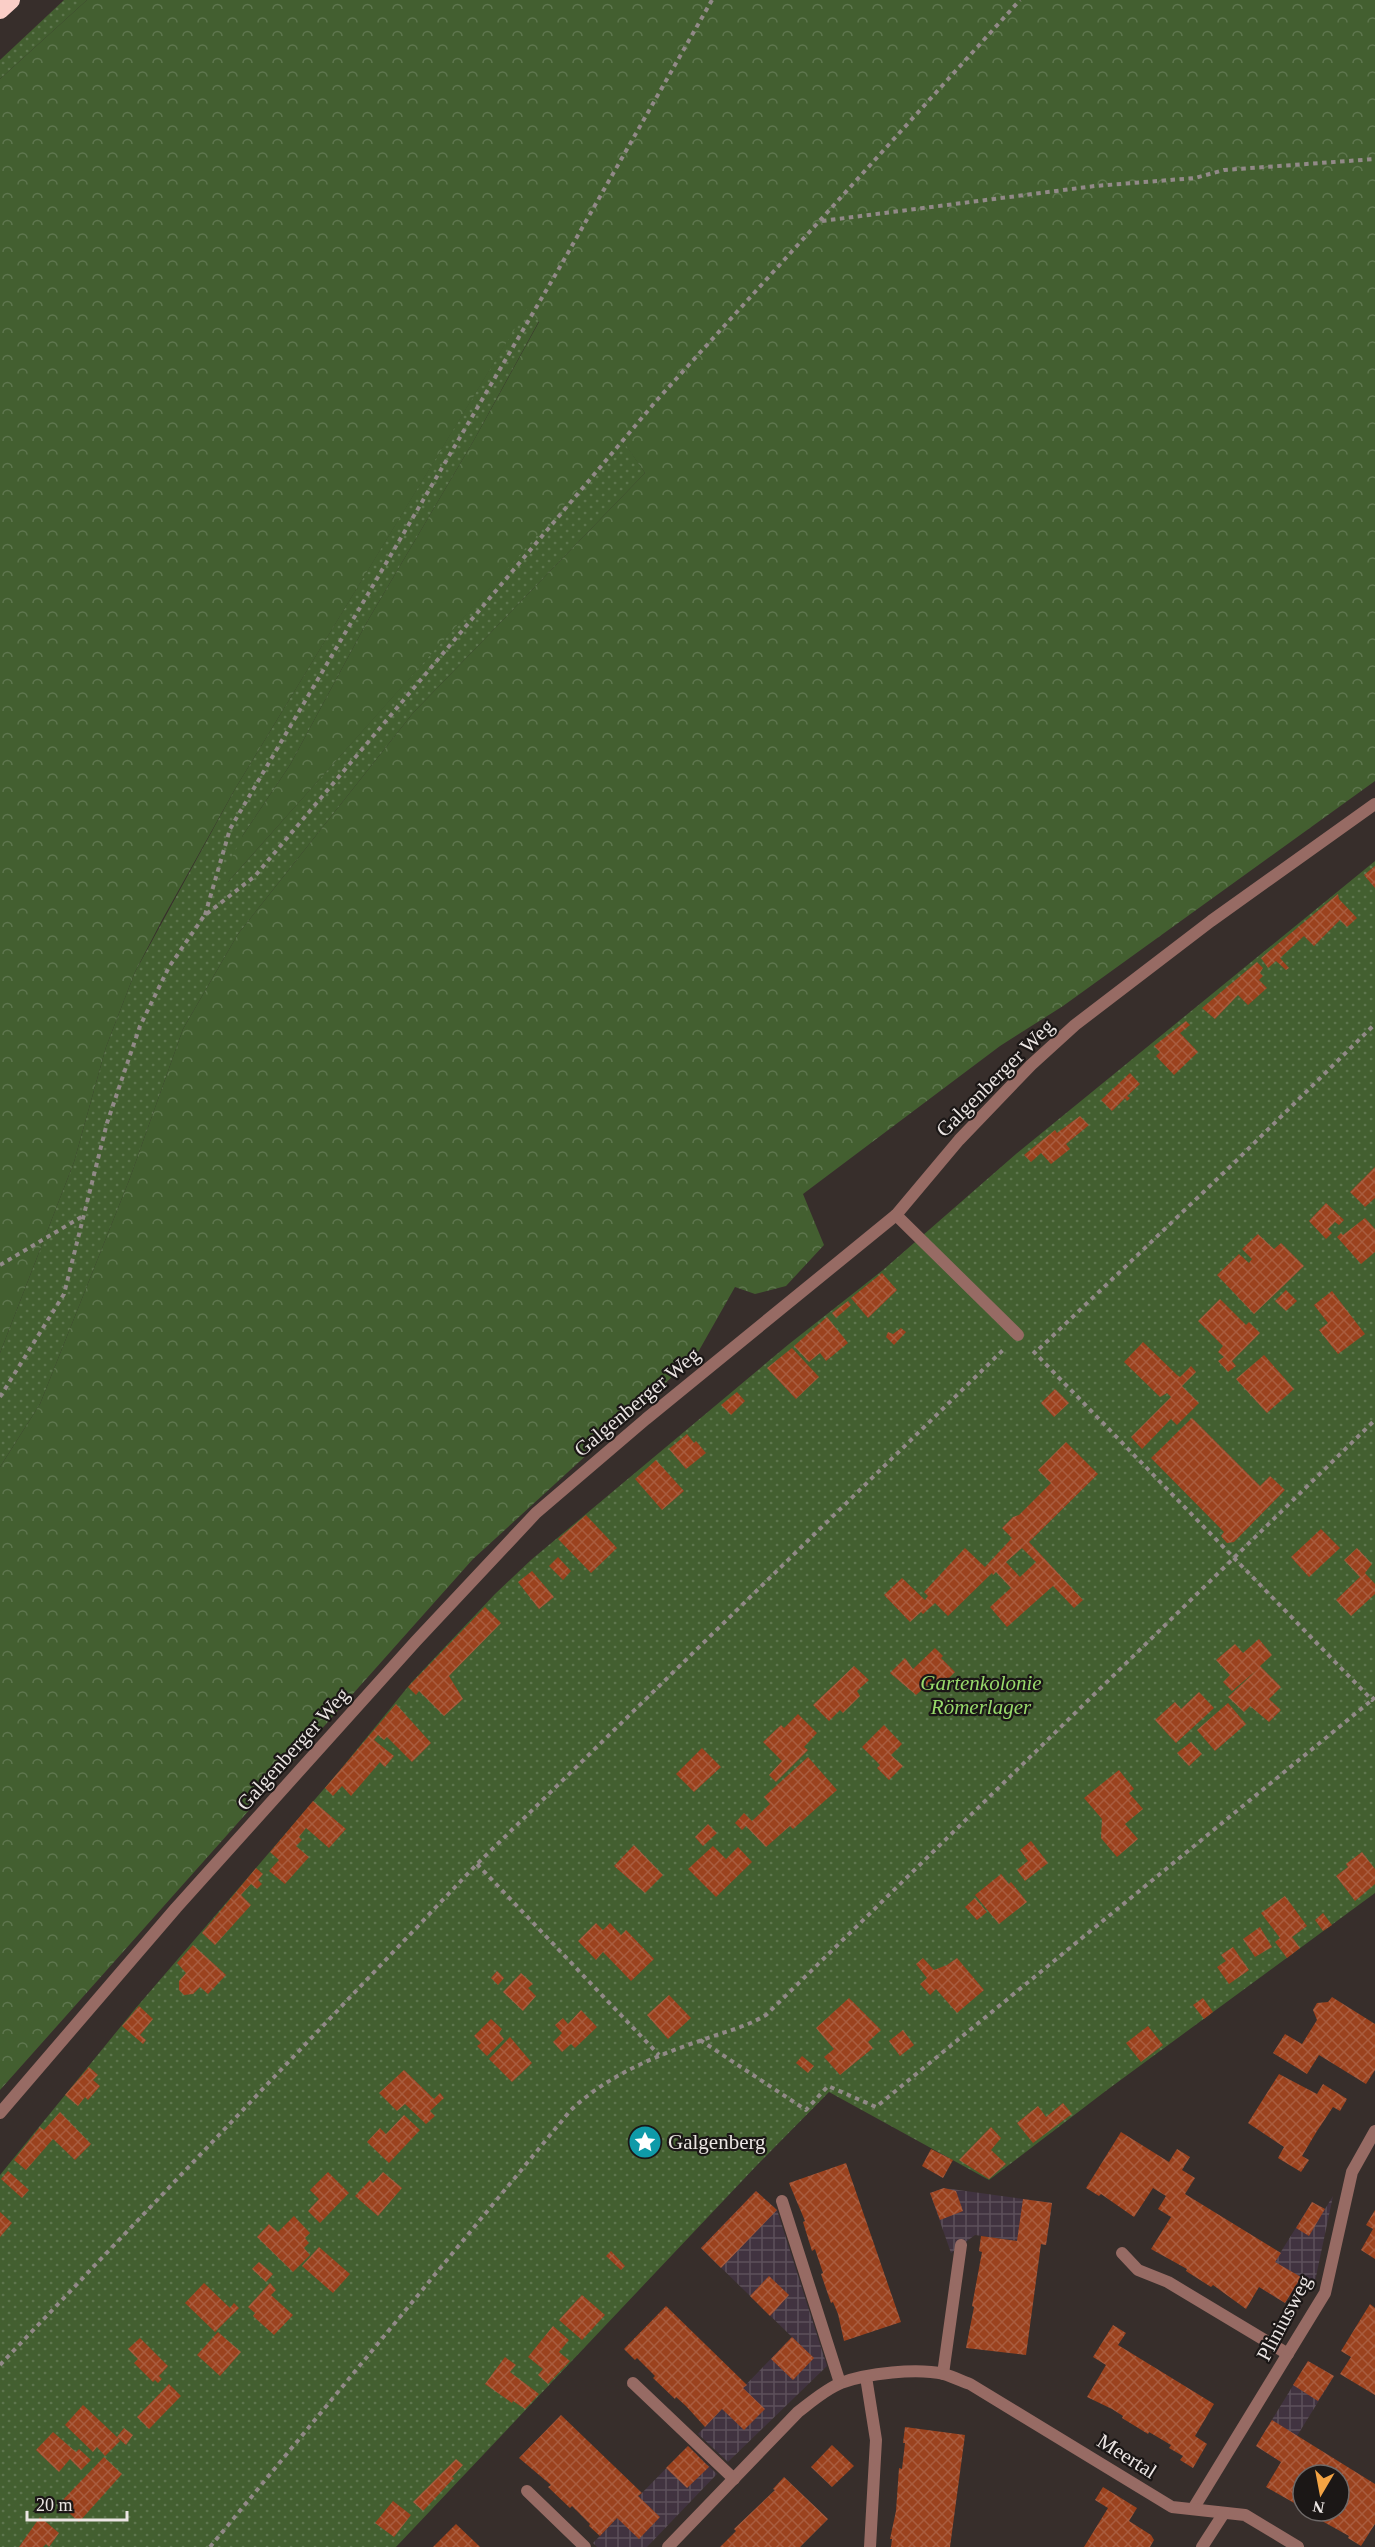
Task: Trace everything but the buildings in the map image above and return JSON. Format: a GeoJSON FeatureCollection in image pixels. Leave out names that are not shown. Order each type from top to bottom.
{"type":"FeatureCollection","features":[{"type":"Feature","properties":{"kind":"highway"},"geometry":{"type":"LineString","coordinates":[[0,10],[11,0]]}},
{"type":"Feature","properties":{"kind":"street","name":"Galgenberger Weg"},"geometry":{"type":"LineString","coordinates":[[0,2113],[192,1891],[416,1641],[536,1513],[646,1419],[896,1215],[959,1140],[1031,1065],[1074,1025],[1211,921],[1375,804]]}},
{"type":"Feature","properties":{"kind":"street"},"geometry":{"type":"LineString","coordinates":[[896,1215],[1018,1335]]}},
{"type":"Feature","properties":{"kind":"street","name":"Pliniusweg"},"geometry":{"type":"LineString","coordinates":[[1193,2509],[1325,2292],[1352,2172],[1375,2131]]}},
{"type":"Feature","properties":{"kind":"street"},"geometry":{"type":"LineString","coordinates":[[782,2201],[840,2384]]}},
{"type":"Feature","properties":{"kind":"street"},"geometry":{"type":"LineString","coordinates":[[943,2374],[961,2246]]}},
{"type":"Feature","properties":{"kind":"street"},"geometry":{"type":"LineString","coordinates":[[1122,2253],[1138,2270],[1168,2282],[1288,2354]]}},
{"type":"Feature","properties":{"kind":"street","name":"Meertal"},"geometry":{"type":"LineString","coordinates":[[668,2547],[798,2412],[840,2384],[866,2377],[910,2372],[943,2374],[970,2384],[1172,2507],[1245,2515],[1298,2547]]}},
{"type":"Feature","properties":{"kind":"street"},"geometry":{"type":"LineString","coordinates":[[866,2377],[876,2440],[870,2547]]}},
{"type":"Feature","properties":{"kind":"street"},"geometry":{"type":"LineString","coordinates":[[633,2383],[734,2479]]}},
{"type":"Feature","properties":{"kind":"street"},"geometry":{"type":"LineString","coordinates":[[527,2492],[585,2547]]}},
{"type":"Feature","properties":{"kind":"street"},"geometry":{"type":"LineString","coordinates":[[1203,2547],[1224,2513]]}},
{"type":"Feature","properties":{"kind":"path"},"geometry":{"type":"LineString","coordinates":[[204,916],[230,829],[557,272],[712,0]]}},
{"type":"Feature","properties":{"kind":"path"},"geometry":{"type":"LineString","coordinates":[[0,1397],[64,1294],[107,1123],[140,1026],[169,967],[204,916],[255,876],[657,400],[1020,0]]}},
{"type":"Feature","properties":{"kind":"path"},"geometry":{"type":"LineString","coordinates":[[821,221],[1083,187],[1195,178],[1224,170],[1375,159]]}},
{"type":"Feature","properties":{"kind":"path"},"geometry":{"type":"LineString","coordinates":[[1035,1352],[1235,1162],[1375,1024]]}},
{"type":"Feature","properties":{"kind":"path"},"geometry":{"type":"LineString","coordinates":[[0,1265],[83,1216]]}},
{"type":"Feature","properties":{"kind":"path"},"geometry":{"type":"LineString","coordinates":[[0,2365],[477,1864],[1018,1335],[1374,1698],[876,2107],[828,2086],[807,2110],[700,2040]]}},
{"type":"Feature","properties":{"kind":"path"},"geometry":{"type":"LineString","coordinates":[[210,2547],[570,2111],[599,2086],[659,2055],[747,2025],[766,2015],[1375,1420]]}},
{"type":"Feature","properties":{"kind":"path"},"geometry":{"type":"LineString","coordinates":[[477,1864],[659,2055]]}},
{"type":"Feature","properties":{"kind":"shaded area"},"geometry":{"type":"Polygon","coordinates":[[[944,2188],[1052,2203],[1046,2245],[975,2235],[951,2253],[930,2193],[944,2188]]]}},
{"type":"Feature","properties":{"kind":"shaded area"},"geometry":{"type":"Polygon","coordinates":[[[756,2191],[777,2210],[827,2366],[728,2462],[698,2434],[792,2337],[701,2248],[756,2191]]]}},
{"type":"Feature","properties":{"kind":"shaded area"},"geometry":{"type":"Polygon","coordinates":[[[1333,2196],[1314,2286],[1301,2278],[1285,2303],[1259,2287],[1312,2202],[1325,2209],[1333,2196]]]}},
{"type":"Feature","properties":{"kind":"shaded area"},"geometry":{"type":"Polygon","coordinates":[[[1308,2361],[1334,2376],[1281,2462],[1256,2446],[1308,2361]]]}},
{"type":"Feature","properties":{"kind":"shaded area"},"geometry":{"type":"Polygon","coordinates":[[[688,2446],[717,2474],[647,2547],[597,2547],[593,2543],[688,2446]]]}},
{"type":"Feature","properties":{"kind":"green space"},"geometry":{"type":"Polygon","coordinates":[[[64,0],[87,0],[0,79],[0,60],[64,0]]]}},
{"type":"Feature","properties":{"kind":"green space"},"geometry":{"type":"Polygon","coordinates":[[[87,0],[1375,0],[1375,781],[1063,1006],[1000,1046],[803,1194],[824,1245],[786,1286],[755,1294],[735,1287],[697,1354],[473,1559],[0,2090],[0,1467],[40,1404],[130,1178],[183,1029],[238,934],[413,713],[645,473],[622,440],[228,882],[226,870],[243,835],[290,765],[367,622],[474,440],[539,322],[528,307],[235,789],[135,972],[106,1047],[74,1162],[0,1353],[0,79],[87,0]]]}},
{"type":"Feature","properties":{"kind":"green space"},"geometry":{"type":"Polygon","coordinates":[[[528,306],[539,321],[474,440],[367,622],[290,765],[243,835],[228,882],[622,439],[645,473],[413,713],[238,934],[183,1029],[130,1178],[40,1404],[0,1467],[0,1353],[74,1162],[106,1047],[135,972],[235,789],[528,306]]]}},
{"type":"Feature","properties":{"kind":"green space","name":"Gartenkolonie Römerlager"},"geometry":{"type":"Polygon","coordinates":[[[1375,861],[1375,1893],[1107,2090],[989,2180],[829,2092],[396,2547],[0,2547],[0,2175],[135,2009],[341,1769],[411,1683],[495,1594],[531,1560],[789,1344],[883,1270],[1016,1154],[1375,861]]]}},
{"type":"Feature","properties":{"kind":"place","name":"Galgenberg"},"geometry":{"type":"Point","coordinates":[645,2142]}}]}
